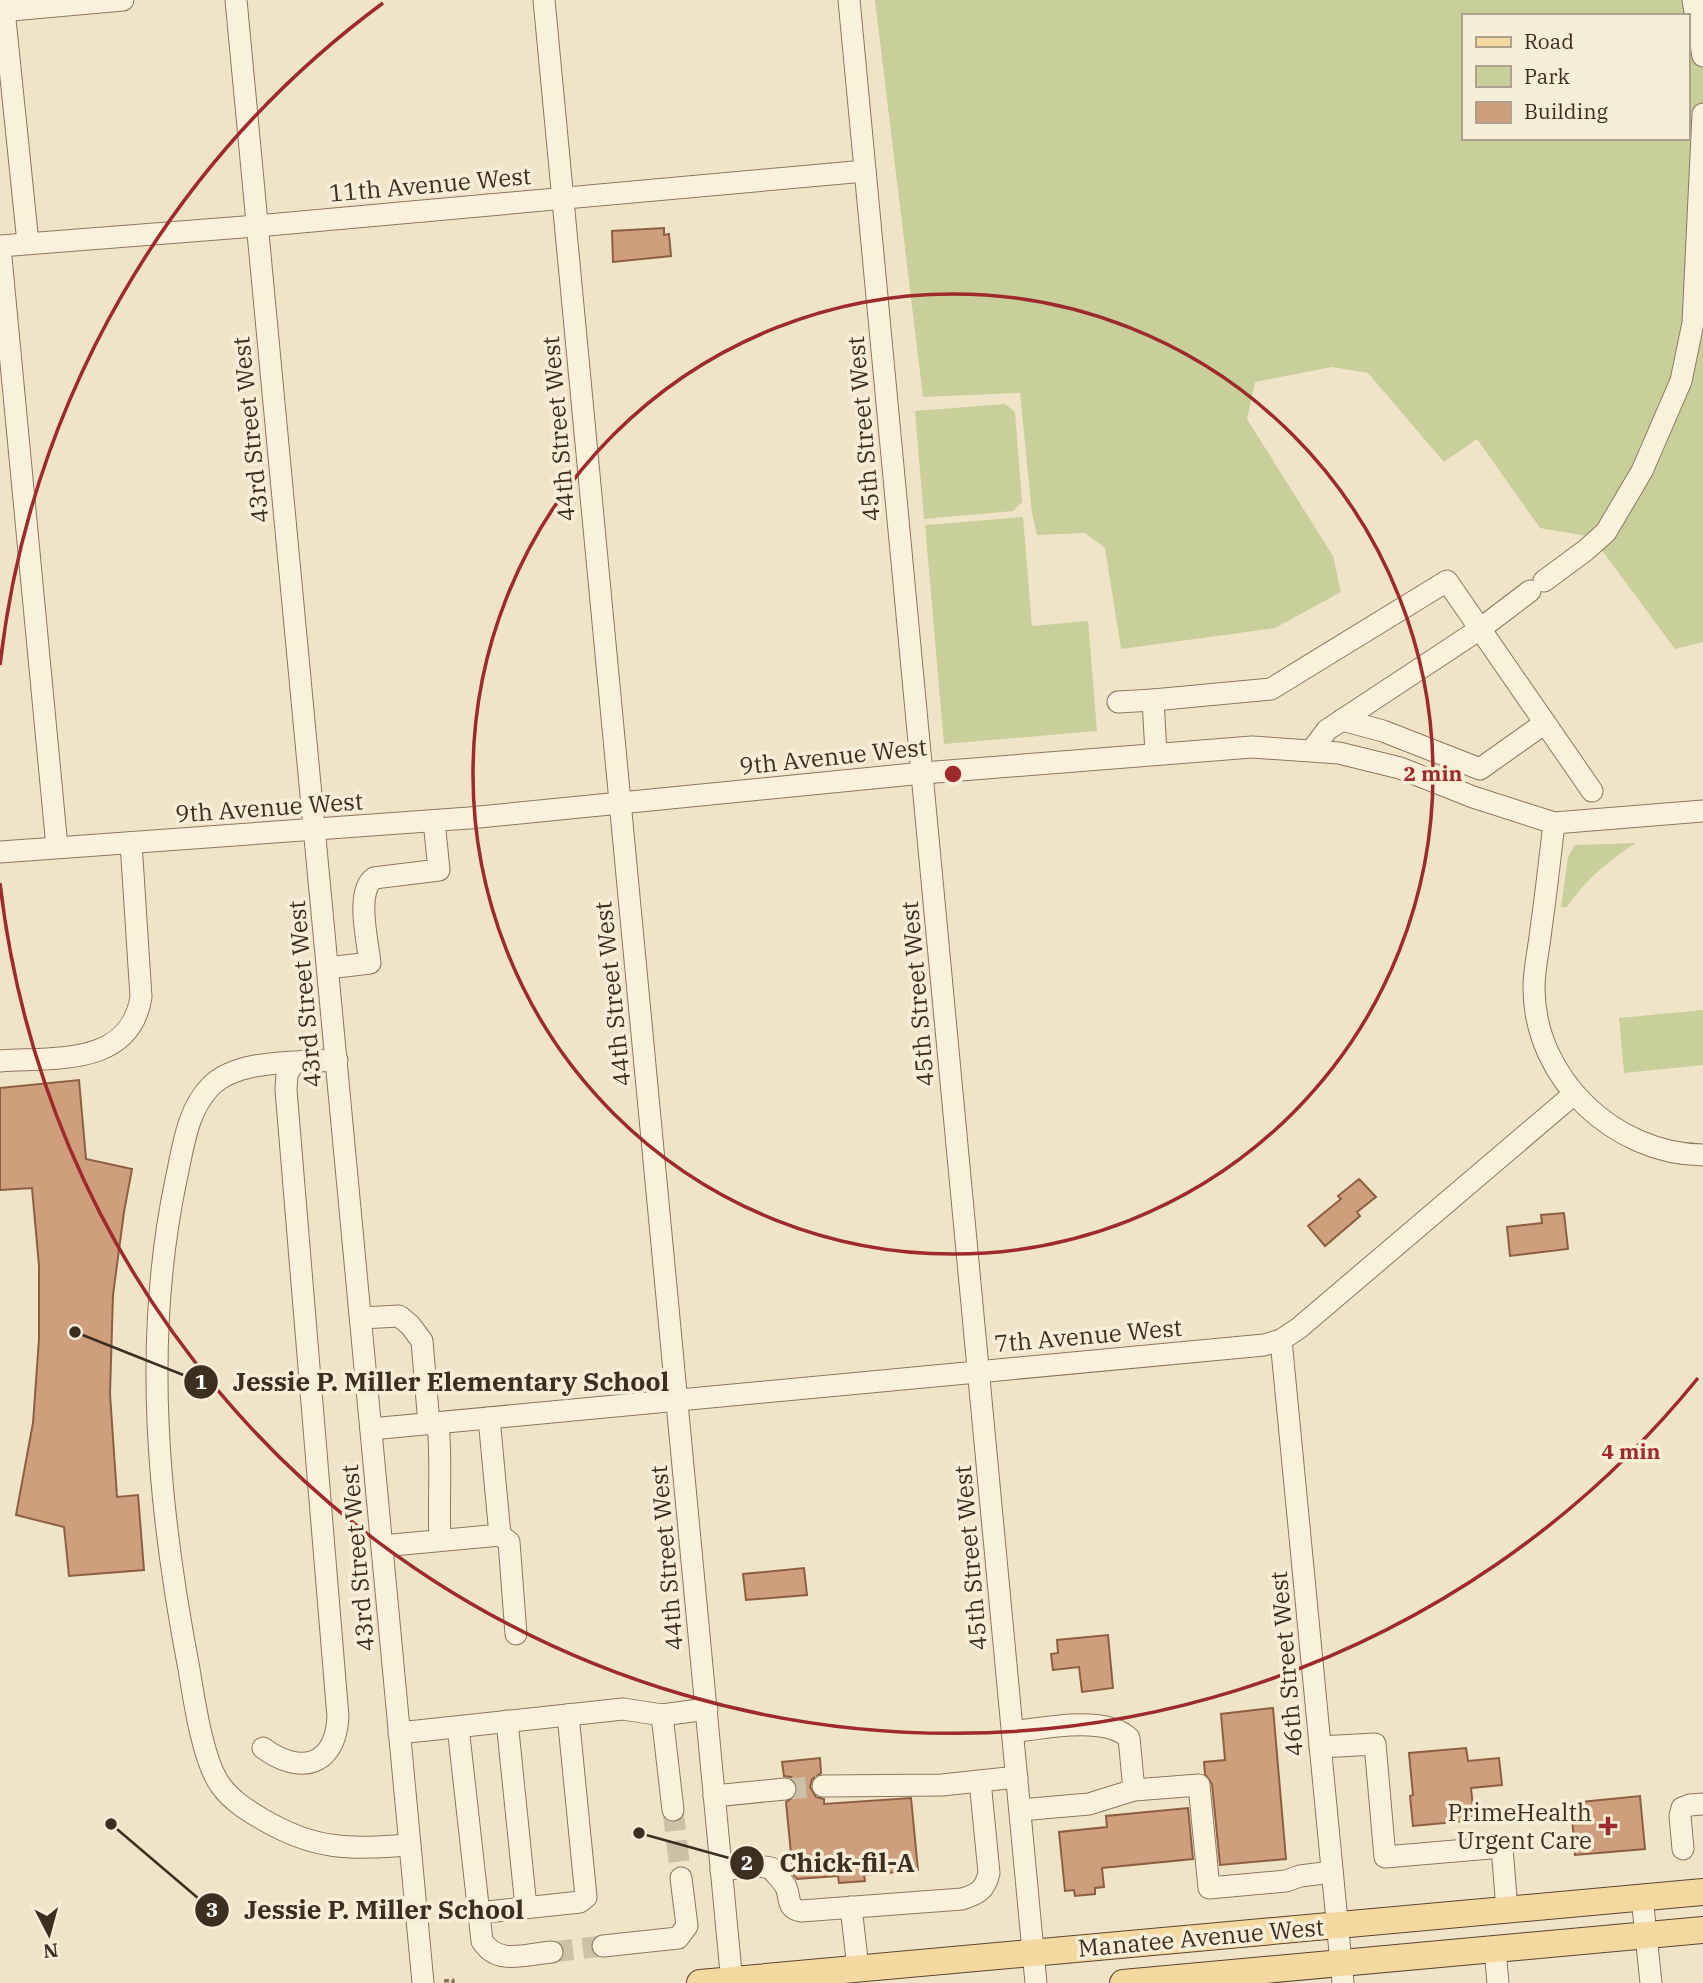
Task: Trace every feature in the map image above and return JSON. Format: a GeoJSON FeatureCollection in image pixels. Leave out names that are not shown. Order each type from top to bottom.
{"type":"FeatureCollection","features":[{"type":"Feature","properties":{"kind":"main road","name":"Manatee Avenue West"},"geometry":{"type":"LineString","coordinates":[[700,1983],[1703,1892]]}},
{"type":"Feature","properties":{"kind":"main road","name":"Manatee Avenue West"},"geometry":{"type":"LineString","coordinates":[[1125,1983],[1342,1973],[1495,1949],[1703,1930]]}},
{"type":"Feature","properties":{"kind":"street"},"geometry":{"type":"LineString","coordinates":[[28,243],[2,7],[123,0]]}},
{"type":"Feature","properties":{"kind":"street","name":"43rd Street West"},"geometry":{"type":"LineString","coordinates":[[236,0],[423,1983]]}},
{"type":"Feature","properties":{"kind":"street","name":"44th Street West"},"geometry":{"type":"LineString","coordinates":[[544,0],[731,1982]]}},
{"type":"Feature","properties":{"kind":"street","name":"45th Street West"},"geometry":{"type":"LineString","coordinates":[[849,0],[1036,1983]]}},
{"type":"Feature","properties":{"kind":"street"},"geometry":{"type":"LineString","coordinates":[[1693,0],[1703,56]]}},
{"type":"Feature","properties":{"kind":"street"},"geometry":{"type":"LineString","coordinates":[[1311,750],[1327,730],[1480,629],[1606,532],[1642,471],[1681,381],[1693,323],[1703,114]]}},
{"type":"Feature","properties":{"kind":"street","name":"11th Avenue West"},"geometry":{"type":"LineString","coordinates":[[0,246],[257,226],[865,170]]}},
{"type":"Feature","properties":{"kind":"street"},"geometry":{"type":"LineString","coordinates":[[0,246],[58,847]]}},
{"type":"Feature","properties":{"kind":"street"},"geometry":{"type":"LineString","coordinates":[[1118,702],[1271,689],[1447,581],[1592,791]]}},
{"type":"Feature","properties":{"kind":"street"},"geometry":{"type":"LineString","coordinates":[[1153,700],[1156,753]]}},
{"type":"Feature","properties":{"kind":"street"},"geometry":{"type":"LineString","coordinates":[[1342,720],[1383,731],[1480,769],[1545,723]]}},
{"type":"Feature","properties":{"kind":"street","name":"9th Avenue West"},"geometry":{"type":"LineString","coordinates":[[0,852],[434,821],[923,774],[1252,747],[1339,753],[1400,768],[1473,797],[1554,823],[1703,811]]}},
{"type":"Feature","properties":{"kind":"street"},"geometry":{"type":"LineString","coordinates":[[328,968],[370,964],[363,896],[374,878],[439,870],[434,821]]}},
{"type":"Feature","properties":{"kind":"street"},"geometry":{"type":"LineString","coordinates":[[1554,823],[1541,933],[1535,961],[1537,1017],[1544,1044],[1556,1069],[1574,1094],[1596,1116],[1619,1132],[1644,1144],[1671,1152],[1703,1155]]}},
{"type":"Feature","properties":{"kind":"street"},"geometry":{"type":"LineString","coordinates":[[0,1061],[94,1052],[116,1043],[130,1028],[141,997],[131,843]]}},
{"type":"Feature","properties":{"kind":"street"},"geometry":{"type":"LineString","coordinates":[[337,1060],[248,1068],[223,1076],[213,1084],[195,1108],[181,1154],[162,1261],[156,1359],[158,1434],[176,1596],[191,1684],[214,1775],[239,1805],[275,1826],[316,1843],[358,1849],[410,1845]]}},
{"type":"Feature","properties":{"kind":"street"},"geometry":{"type":"LineString","coordinates":[[263,1748],[277,1758],[292,1763],[315,1762],[327,1754],[332,1746],[338,1717],[286,1090],[287,1074],[294,1063]]}},
{"type":"Feature","properties":{"kind":"street","name":"7th Avenue West"},"geometry":{"type":"LineString","coordinates":[[371,1429],[1264,1345],[1281,1340],[1299,1328],[1574,1094]]}},
{"type":"Feature","properties":{"kind":"street"},"geometry":{"type":"LineString","coordinates":[[361,1318],[399,1316],[410,1325],[422,1342],[433,1423],[441,1455],[438,1499],[440,1540]]}},
{"type":"Feature","properties":{"kind":"street","name":"46th Street West"},"geometry":{"type":"LineString","coordinates":[[1281,1340],[1342,1973]]}},
{"type":"Feature","properties":{"kind":"street"},"geometry":{"type":"LineString","coordinates":[[489,1418],[500,1535]]}},
{"type":"Feature","properties":{"kind":"street"},"geometry":{"type":"LineString","coordinates":[[382,1546],[500,1535],[509,1542],[516,1634]]}},
{"type":"Feature","properties":{"kind":"street"},"geometry":{"type":"LineString","coordinates":[[399,1733],[623,1709],[662,1715],[707,1709]]}},
{"type":"Feature","properties":{"kind":"street"},"geometry":{"type":"LineString","coordinates":[[478,1913],[580,1902],[586,1896],[568,1715]]}},
{"type":"Feature","properties":{"kind":"street"},"geometry":{"type":"LineString","coordinates":[[662,1715],[673,1810]]}},
{"type":"Feature","properties":{"kind":"street"},"geometry":{"type":"LineString","coordinates":[[507,1721],[526,1908]]}},
{"type":"Feature","properties":{"kind":"street"},"geometry":{"type":"LineString","coordinates":[[1013,1732],[1082,1725],[1107,1727],[1124,1732],[1129,1738],[1134,1790]]}},
{"type":"Feature","properties":{"kind":"street"},"geometry":{"type":"LineString","coordinates":[[458,1727],[482,1941],[488,1950],[502,1957],[552,1952]]}},
{"type":"Feature","properties":{"kind":"street"},"geometry":{"type":"LineString","coordinates":[[1320,1747],[1375,1744],[1385,1857],[1502,1847],[1507,1910]]}},
{"type":"Feature","properties":{"kind":"street"},"geometry":{"type":"LineString","coordinates":[[822,1786],[942,1785],[1017,1777]]}},
{"type":"Feature","properties":{"kind":"street"},"geometry":{"type":"LineString","coordinates":[[721,1871],[751,1865],[771,1868],[786,1887],[790,1905],[801,1911],[962,1899],[977,1894],[986,1885],[989,1872],[980,1781]]}},
{"type":"Feature","properties":{"kind":"street"},"geometry":{"type":"LineString","coordinates":[[1020,1810],[1089,1804],[1134,1790],[1199,1785],[1209,1888],[1286,1881],[1300,1876],[1332,1872]]}},
{"type":"Feature","properties":{"kind":"street"},"geometry":{"type":"LineString","coordinates":[[714,1796],[785,1789]]}},
{"type":"Feature","properties":{"kind":"street"},"geometry":{"type":"LineString","coordinates":[[1683,1849],[1680,1816],[1682,1808],[1703,1804]]}},
{"type":"Feature","properties":{"kind":"street"},"geometry":{"type":"LineString","coordinates":[[603,1946],[678,1938],[687,1926],[681,1878]]}},
{"type":"Feature","properties":{"kind":"street"},"geometry":{"type":"LineString","coordinates":[[1643,1897],[1651,1983]]}},
{"type":"Feature","properties":{"kind":"street"},"geometry":{"type":"LineString","coordinates":[[851,1907],[858,1968]]}},
{"type":"Feature","properties":{"kind":"street"},"geometry":{"type":"LineString","coordinates":[[1495,1949],[1498,1983]]}},
{"type":"Feature","properties":{"kind":"green space"},"geometry":{"type":"Polygon","coordinates":[[[875,0],[1703,0],[1703,642],[1675,649],[1592,537],[1540,528],[1477,439],[1444,462],[1368,373],[1332,367],[1255,382],[1247,419],[1333,556],[1341,592],[1275,628],[1121,649],[1105,548],[1085,533],[1037,535],[1032,513],[1020,393],[923,397],[875,0]]]}},
{"type":"Feature","properties":{"kind":"green space"},"geometry":{"type":"Polygon","coordinates":[[[1005,404],[1015,412],[1022,502],[1013,511],[924,519],[915,411],[1005,404]]]}},
{"type":"Feature","properties":{"kind":"green space"},"geometry":{"type":"Polygon","coordinates":[[[1023,517],[1032,626],[1088,621],[1097,731],[944,744],[925,525],[1023,517]]]}},
{"type":"Feature","properties":{"kind":"green space"},"geometry":{"type":"Polygon","coordinates":[[[1636,843],[1598,871],[1567,907],[1561,907],[1568,857],[1575,845],[1636,843]]]}},
{"type":"Feature","properties":{"kind":"green space"},"geometry":{"type":"Polygon","coordinates":[[[1703,1010],[1703,1065],[1624,1073],[1619,1018],[1703,1010]]]}},
{"type":"Feature","properties":{"kind":"building"},"geometry":{"type":"Polygon","coordinates":[[[664,228],[664,235],[669,234],[671,256],[613,262],[612,231],[664,228]]]}},
{"type":"Feature","properties":{"kind":"building"},"geometry":{"type":"Polygon","coordinates":[[[79,1080],[86,1159],[132,1169],[113,1295],[110,1394],[117,1497],[138,1495],[144,1570],[69,1576],[64,1527],[16,1515],[33,1423],[39,1339],[39,1266],[32,1188],[0,1190],[0,1088],[79,1080]]]}},
{"type":"Feature","properties":{"kind":"building"},"geometry":{"type":"Polygon","coordinates":[[[1359,1179],[1376,1197],[1357,1212],[1360,1216],[1325,1246],[1308,1226],[1341,1199],[1338,1196],[1359,1179]]]}},
{"type":"Feature","properties":{"kind":"building"},"geometry":{"type":"Polygon","coordinates":[[[1564,1213],[1568,1249],[1510,1256],[1507,1227],[1542,1223],[1541,1215],[1564,1213]]]}},
{"type":"Feature","properties":{"kind":"building"},"geometry":{"type":"Polygon","coordinates":[[[804,1568],[807,1595],[746,1600],[743,1574],[804,1568]]]}},
{"type":"Feature","properties":{"kind":"building"},"geometry":{"type":"Polygon","coordinates":[[[1108,1635],[1113,1688],[1082,1692],[1079,1667],[1053,1670],[1051,1654],[1058,1653],[1057,1640],[1108,1635]]]}},
{"type":"Feature","properties":{"kind":"building"},"geometry":{"type":"Polygon","coordinates":[[[1273,1708],[1286,1859],[1220,1865],[1212,1784],[1205,1774],[1204,1762],[1225,1760],[1221,1714],[1273,1708]]]}},
{"type":"Feature","properties":{"kind":"building"},"geometry":{"type":"Polygon","coordinates":[[[1466,1748],[1468,1761],[1499,1758],[1502,1785],[1471,1788],[1474,1817],[1464,1818],[1465,1821],[1413,1826],[1409,1753],[1466,1748]]]}},
{"type":"Feature","properties":{"kind":"building"},"geometry":{"type":"Polygon","coordinates":[[[820,1758],[821,1773],[812,1779],[810,1787],[816,1797],[824,1799],[824,1804],[911,1798],[918,1870],[864,1875],[865,1881],[839,1883],[838,1876],[797,1879],[793,1874],[786,1802],[797,1795],[798,1787],[791,1777],[784,1776],[782,1762],[820,1758]]]}},
{"type":"Feature","properties":{"kind":"building"},"geometry":{"type":"Polygon","coordinates":[[[1640,1796],[1645,1849],[1575,1855],[1571,1803],[1640,1796]]]}},
{"type":"Feature","properties":{"kind":"building"},"geometry":{"type":"Polygon","coordinates":[[[1188,1808],[1193,1859],[1102,1868],[1104,1887],[1095,1888],[1095,1894],[1075,1896],[1074,1890],[1065,1891],[1059,1832],[1107,1827],[1106,1816],[1188,1808]]]}},
{"type":"Feature","properties":{"kind":"tunnel"},"geometry":{"type":"LineString","coordinates":[[785,1789],[823,1786]]}},
{"type":"Feature","properties":{"kind":"tunnel"},"geometry":{"type":"LineString","coordinates":[[673,1810],[681,1878]]}},
{"type":"Feature","properties":{"kind":"tunnel"},"geometry":{"type":"LineString","coordinates":[[552,1952],[603,1946]]}},
{"type":"Feature","properties":{"kind":"place","name":"Jessie P. Miller Elementary School"},"geometry":{"type":"Point","coordinates":[75,1332]}},
{"type":"Feature","properties":{"kind":"place","name":"Jessie P. Miller School"},"geometry":{"type":"Point","coordinates":[111,1824]}},
{"type":"Feature","properties":{"kind":"place","name":"PrimeHealth Urgent Care"},"geometry":{"type":"Point","coordinates":[1608,1826]}},
{"type":"Feature","properties":{"kind":"place","name":"Chick-fil-A"},"geometry":{"type":"Point","coordinates":[639,1833]}}]}
